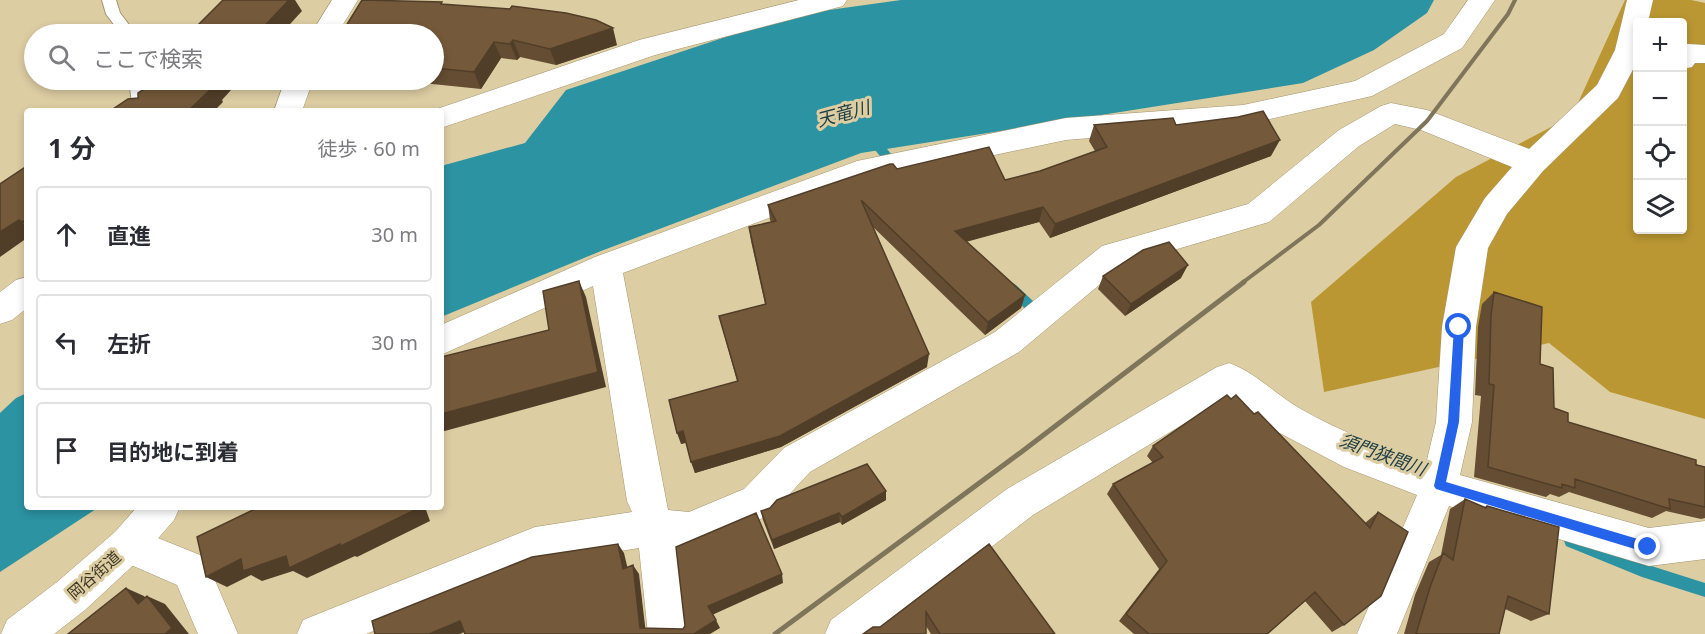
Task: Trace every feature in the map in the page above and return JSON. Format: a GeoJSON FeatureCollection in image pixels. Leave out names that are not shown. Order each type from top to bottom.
{"type":"FeatureCollection","features":[{"type":"Feature","properties":{"kind":"street"},"geometry":{"type":"LineString","coordinates":[[444,117],[649,47],[834,0]]}},
{"type":"Feature","properties":{"kind":"street"},"geometry":{"type":"LineString","coordinates":[[444,340],[606,266],[857,172],[1066,129],[1243,115],[1362,89],[1453,41],[1482,0]]}},
{"type":"Feature","properties":{"kind":"street"},"geometry":{"type":"LineString","coordinates":[[1377,634],[1439,486],[1454,422],[1459,327],[1472,247],[1496,206],[1533,163],[1608,91],[1629,50],[1640,0]]}},
{"type":"Feature","properties":{"kind":"street"},"geometry":{"type":"LineString","coordinates":[[333,24],[351,3]]}},
{"type":"Feature","properties":{"kind":"street"},"geometry":{"type":"LineString","coordinates":[[619,32],[649,47]]}},
{"type":"Feature","properties":{"kind":"street"},"geometry":{"type":"LineString","coordinates":[[1687,54],[1705,54]]}},
{"type":"Feature","properties":{"kind":"street"},"geometry":{"type":"LineString","coordinates":[[289,108],[295,90]]}},
{"type":"Feature","properties":{"kind":"street"},"geometry":{"type":"LineString","coordinates":[[1608,91],[1633,94]]}},
{"type":"Feature","properties":{"kind":"street"},"geometry":{"type":"LineString","coordinates":[[317,634],[535,546],[656,527],[689,530],[757,502],[797,460],[1007,342],[1113,255],[1258,213],[1349,138],[1391,113],[1427,121],[1533,163]]}},
{"type":"Feature","properties":{"kind":"street"},"geometry":{"type":"LineString","coordinates":[[606,266],[646,501],[656,527],[668,634]]}},
{"type":"Feature","properties":{"kind":"street"},"geometry":{"type":"LineString","coordinates":[[0,310],[24,292]]}},
{"type":"Feature","properties":{"kind":"street"},"geometry":{"type":"LineString","coordinates":[[845,634],[1020,502],[1229,378],[1286,419],[1357,455],[1439,486],[1648,547],[1705,540]]}},
{"type":"Feature","properties":{"kind":"street","name":"岡谷街道"},"geometry":{"type":"LineString","coordinates":[[21,634],[71,596],[128,545],[157,510]]}},
{"type":"Feature","properties":{"kind":"street"},"geometry":{"type":"LineString","coordinates":[[128,545],[191,571],[218,634]]}},
{"type":"Feature","properties":{"kind":"lane"},"geometry":{"type":"LineString","coordinates":[[109,0],[113,14],[121,24]]}},
{"type":"Feature","properties":{"kind":"lane"},"geometry":{"type":"LineString","coordinates":[[138,90],[141,108]]}},
{"type":"Feature","properties":{"kind":"shaded area"},"geometry":{"type":"Polygon","coordinates":[[[1625,0],[1691,0],[1705,3],[1705,419],[1610,392],[1549,343],[1324,392],[1311,302],[1456,177],[1572,116],[1625,0]]]}},
{"type":"Feature","properties":{"kind":"water","name":"天竜川"},"geometry":{"type":"Polygon","coordinates":[[[901,0],[1434,0],[1427,13],[1374,50],[1303,83],[861,153],[601,251],[444,316],[444,165],[525,143],[566,90],[768,23],[829,10],[901,0]]]}},
{"type":"Feature","properties":{"kind":"water"},"geometry":{"type":"Polygon","coordinates":[[[24,394],[24,510],[94,510],[0,572],[0,413],[16,398],[24,394]]]}},
{"type":"Feature","properties":{"kind":"building"},"geometry":{"type":"Polygon","coordinates":[[[223,0],[289,0],[266,24],[199,24],[223,0]]]}},
{"type":"Feature","properties":{"kind":"building"},"geometry":{"type":"Polygon","coordinates":[[[362,0],[442,2],[441,4],[510,9],[512,6],[566,13],[596,20],[613,28],[550,49],[513,40],[510,44],[494,42],[474,72],[444,69],[444,24],[347,24],[362,0]]]}},
{"type":"Feature","properties":{"kind":"building"},"geometry":{"type":"Polygon","coordinates":[[[143,90],[210,90],[191,108],[114,108],[128,99],[138,98],[138,93],[143,90]]]}},
{"type":"Feature","properties":{"kind":"building"},"geometry":{"type":"Polygon","coordinates":[[[1263,111],[1280,140],[1055,224],[1043,207],[955,231],[1025,295],[988,322],[861,200],[929,354],[780,436],[691,462],[683,431],[677,433],[669,400],[738,381],[719,316],[766,304],[749,227],[776,221],[768,205],[890,164],[897,169],[989,147],[1005,180],[1040,171],[1107,147],[1094,125],[1173,118],[1176,125],[1238,117],[1263,111]]]}},
{"type":"Feature","properties":{"kind":"building"},"geometry":{"type":"Polygon","coordinates":[[[24,168],[24,221],[19,220],[0,232],[0,184],[24,168]]]}},
{"type":"Feature","properties":{"kind":"building"},"geometry":{"type":"Polygon","coordinates":[[[1169,242],[1188,265],[1131,304],[1103,276],[1143,250],[1169,242]]]}},
{"type":"Feature","properties":{"kind":"building"},"geometry":{"type":"Polygon","coordinates":[[[579,281],[598,372],[444,413],[444,356],[549,330],[543,291],[579,281]]]}},
{"type":"Feature","properties":{"kind":"building"},"geometry":{"type":"Polygon","coordinates":[[[1494,292],[1542,307],[1540,364],[1553,368],[1554,408],[1568,413],[1568,422],[1696,460],[1696,465],[1705,467],[1705,507],[1669,499],[1670,509],[1575,479],[1575,488],[1562,484],[1562,488],[1488,467],[1494,385],[1489,384],[1494,292]]]}},
{"type":"Feature","properties":{"kind":"building"},"geometry":{"type":"Polygon","coordinates":[[[1227,395],[1231,399],[1236,395],[1254,414],[1258,412],[1370,528],[1378,512],[1408,532],[1381,596],[1344,625],[1315,592],[1267,634],[1149,634],[1126,614],[1167,561],[1113,484],[1163,457],[1153,446],[1227,395]]]}},
{"type":"Feature","properties":{"kind":"building"},"geometry":{"type":"Polygon","coordinates":[[[867,464],[886,491],[842,517],[839,513],[772,540],[761,511],[770,508],[777,500],[867,464]]]}},
{"type":"Feature","properties":{"kind":"building"},"geometry":{"type":"Polygon","coordinates":[[[1465,499],[1486,508],[1487,506],[1559,527],[1549,614],[1508,596],[1499,634],[1416,634],[1443,553],[1453,560],[1465,499]]]}},
{"type":"Feature","properties":{"kind":"building"},"geometry":{"type":"Polygon","coordinates":[[[253,510],[415,510],[289,568],[286,556],[243,571],[241,559],[206,577],[197,537],[253,510]]]}},
{"type":"Feature","properties":{"kind":"building"},"geometry":{"type":"Polygon","coordinates":[[[756,513],[782,574],[708,606],[716,620],[694,634],[465,634],[460,621],[429,634],[375,634],[372,621],[532,557],[618,544],[623,569],[633,565],[640,628],[683,629],[685,626],[676,547],[756,513]]]}},
{"type":"Feature","properties":{"kind":"building"},"geometry":{"type":"Polygon","coordinates":[[[989,544],[1055,634],[940,634],[926,612],[926,634],[863,634],[873,627],[880,627],[989,544]]]}},
{"type":"Feature","properties":{"kind":"building"},"geometry":{"type":"Polygon","coordinates":[[[126,588],[138,604],[147,596],[172,628],[165,634],[68,634],[126,588]]]}},
{"type":"Feature","properties":{"kind":"waterway","name":"須門狭間川"},"geometry":{"type":"LineString","coordinates":[[871,137],[896,168]]}},
{"type":"Feature","properties":{"kind":"waterway","name":"須門狭間川"},"geometry":{"type":"LineString","coordinates":[[1012,288],[1030,306]]}},
{"type":"Feature","properties":{"kind":"waterway","name":"須門狭間川"},"geometry":{"type":"LineString","coordinates":[[1571,541],[1642,570],[1705,590]]}},
{"type":"Feature","properties":{"kind":"railway"},"geometry":{"type":"LineString","coordinates":[[1242,283],[1319,225],[1427,121],[1508,14],[1515,0]]}},
{"type":"Feature","properties":{"kind":"railway"},"geometry":{"type":"LineString","coordinates":[[775,634],[1020,453],[1244,282]]}},
{"type":"Feature","properties":{"kind":"route"},"geometry":{"type":"LineString","coordinates":[[1459,327],[1454,422],[1439,486],[1648,547]]}}]}
